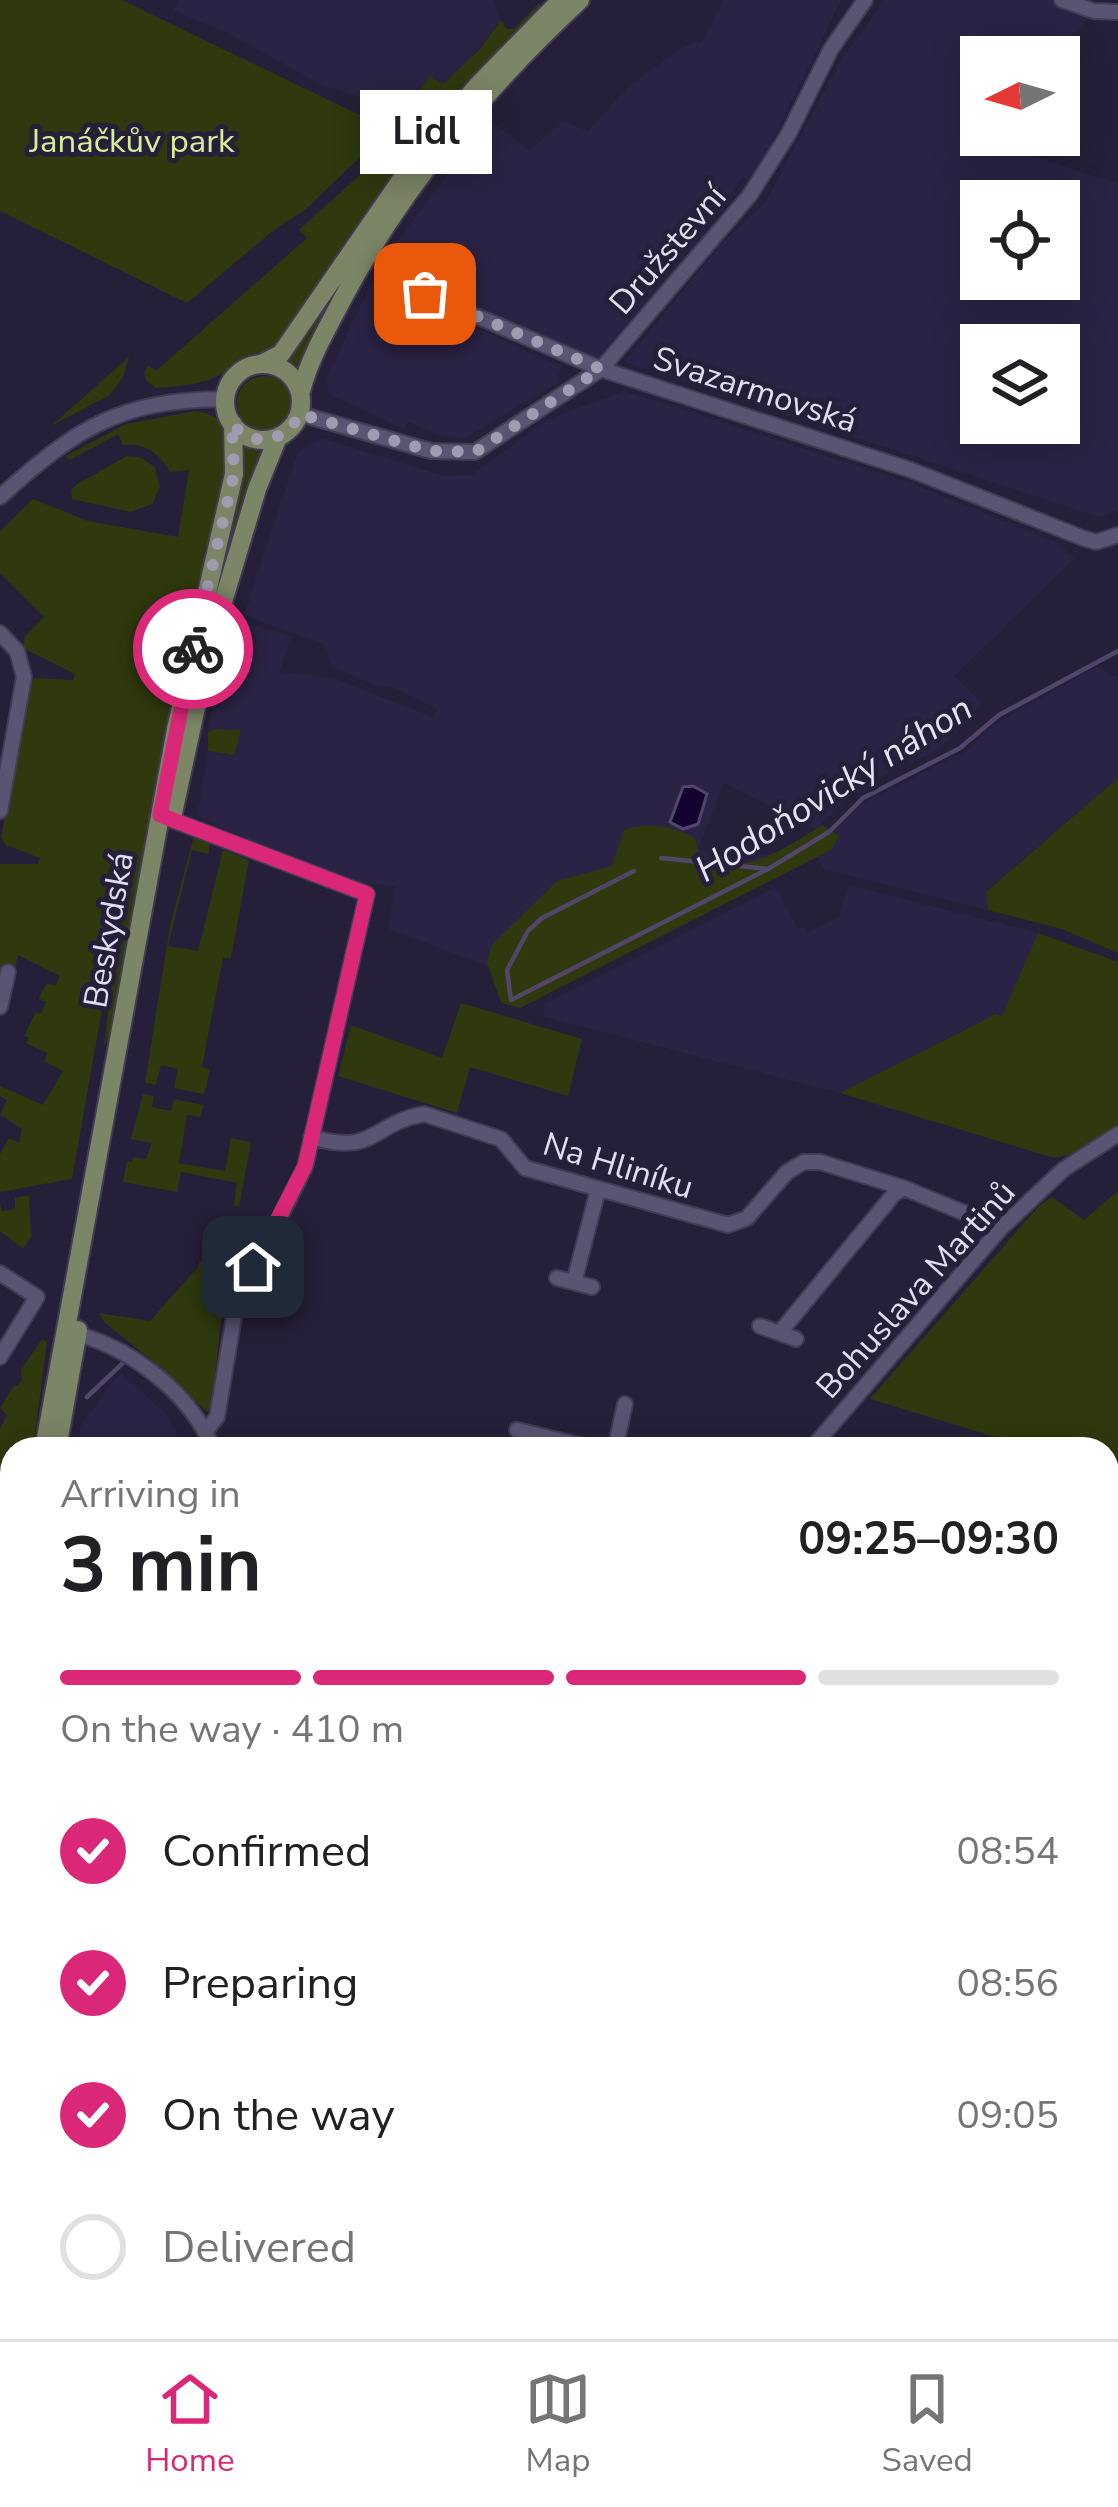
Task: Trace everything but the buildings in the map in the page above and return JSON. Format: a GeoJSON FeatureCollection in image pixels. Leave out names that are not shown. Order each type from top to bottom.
{"type":"FeatureCollection","features":[{"type":"Feature","properties":{"kind":"main road"},"geometry":{"type":"LineString","coordinates":[[562,0],[448,119],[384,202],[280,354],[236,374],[224,398],[232,424],[243,435],[256,440],[278,437],[292,428],[300,414],[301,391],[314,353],[395,209],[458,127],[580,0]]}},
{"type":"Feature","properties":{"kind":"main road"},"geometry":{"type":"LineString","coordinates":[[261,364],[283,370],[301,391]]}},
{"type":"Feature","properties":{"kind":"main road","name":"Beskydská"},"geometry":{"type":"LineString","coordinates":[[59,1437],[72,1332],[234,474],[232,424]]}},
{"type":"Feature","properties":{"kind":"main road","name":"Beskydská"},"geometry":{"type":"LineString","coordinates":[[166,817],[208,652],[278,437]]}},
{"type":"Feature","properties":{"kind":"main road","name":"Beskydská"},"geometry":{"type":"LineString","coordinates":[[47,1437],[72,1332]]}},
{"type":"Feature","properties":{"kind":"street","name":"Družstevní"},"geometry":{"type":"LineString","coordinates":[[300,414],[431,451],[475,452],[601,369],[750,195],[789,133],[831,49],[865,0]]}},
{"type":"Feature","properties":{"kind":"street"},"geometry":{"type":"LineString","coordinates":[[1062,0],[1094,11],[1118,12]]}},
{"type":"Feature","properties":{"kind":"street","name":"Svazarmovská"},"geometry":{"type":"LineString","coordinates":[[389,279],[601,369],[911,470],[1083,538],[1113,538]]}},
{"type":"Feature","properties":{"kind":"street"},"geometry":{"type":"LineString","coordinates":[[0,497],[56,448],[95,424],[158,402],[224,398]]}},
{"type":"Feature","properties":{"kind":"street"},"geometry":{"type":"LineString","coordinates":[[0,633],[17,651],[24,677],[0,811]]}},
{"type":"Feature","properties":{"kind":"street"},"geometry":{"type":"LineString","coordinates":[[166,817],[367,894],[305,1166],[236,1305],[217,1417],[205,1432]]}},
{"type":"Feature","properties":{"kind":"street"},"geometry":{"type":"LineString","coordinates":[[0,1007],[8,972]]}},
{"type":"Feature","properties":{"kind":"street","name":"Na Hliníku"},"geometry":{"type":"LineString","coordinates":[[311,1138],[357,1144],[424,1114],[501,1139],[526,1168],[728,1225],[747,1218],[787,1172],[804,1162],[820,1162],[904,1188],[1001,1228]]}},
{"type":"Feature","properties":{"kind":"street","name":"Bohuslava Martinů"},"geometry":{"type":"LineString","coordinates":[[821,1437],[1001,1228],[1064,1168],[1118,1134]]}},
{"type":"Feature","properties":{"kind":"street"},"geometry":{"type":"LineString","coordinates":[[782,1331],[894,1193],[904,1188]]}},
{"type":"Feature","properties":{"kind":"street"},"geometry":{"type":"LineString","coordinates":[[574,1282],[598,1190]]}},
{"type":"Feature","properties":{"kind":"street"},"geometry":{"type":"LineString","coordinates":[[0,1273],[37,1297],[0,1357]]}},
{"type":"Feature","properties":{"kind":"street"},"geometry":{"type":"LineString","coordinates":[[557,1278],[592,1287]]}},
{"type":"Feature","properties":{"kind":"street"},"geometry":{"type":"LineString","coordinates":[[760,1326],[796,1339]]}},
{"type":"Feature","properties":{"kind":"street"},"geometry":{"type":"LineString","coordinates":[[72,1332],[120,1348],[174,1394],[207,1437]]}},
{"type":"Feature","properties":{"kind":"street"},"geometry":{"type":"LineString","coordinates":[[618,1437],[625,1404]]}},
{"type":"Feature","properties":{"kind":"street"},"geometry":{"type":"LineString","coordinates":[[517,1430],[546,1437]]}},
{"type":"Feature","properties":{"kind":"shaded area"},"geometry":{"type":"Polygon","coordinates":[[[179,0],[493,0],[501,20],[464,66],[443,84],[415,98],[407,97],[397,114],[384,105],[322,85],[228,33],[173,10],[179,0]]]}},
{"type":"Feature","properties":{"kind":"shaded area"},"geometry":{"type":"Polygon","coordinates":[[[723,0],[841,0],[752,182],[742,177],[702,235],[598,358],[445,296],[393,271],[383,261],[488,119],[530,151],[562,121],[588,131],[630,85],[680,49],[701,44],[723,0]]]}},
{"type":"Feature","properties":{"kind":"shaded area"},"geometry":{"type":"Polygon","coordinates":[[[885,0],[1050,0],[1091,16],[1071,36],[960,36],[960,156],[1032,156],[1118,184],[1118,510],[1100,517],[1090,514],[625,362],[721,244],[765,203],[843,57],[885,0]]]}},
{"type":"Feature","properties":{"kind":"shaded area"},"geometry":{"type":"Polygon","coordinates":[[[372,280],[561,367],[557,383],[464,439],[435,434],[409,422],[404,429],[329,394],[326,380],[372,280]]]}},
{"type":"Feature","properties":{"kind":"shaded area"},"geometry":{"type":"Polygon","coordinates":[[[624,391],[907,482],[1055,542],[1075,558],[954,676],[982,703],[952,738],[931,753],[859,786],[816,829],[724,783],[698,849],[725,857],[775,853],[742,873],[502,971],[388,929],[395,886],[355,882],[197,815],[208,751],[228,755],[240,730],[208,732],[226,647],[237,620],[292,637],[279,672],[332,678],[433,717],[438,709],[331,666],[324,644],[244,615],[298,452],[321,438],[444,476],[471,475],[549,419],[624,391]]]}},
{"type":"Feature","properties":{"kind":"shaded area"},"geometry":{"type":"Polygon","coordinates":[[[1096,667],[1118,677],[1118,778],[986,891],[988,910],[824,869],[814,852],[863,803],[968,750],[996,724],[1096,667]]]}},
{"type":"Feature","properties":{"kind":"shaded area"},"geometry":{"type":"Polygon","coordinates":[[[693,786],[707,794],[698,824],[683,829],[670,822],[683,787],[693,786]]]}},
{"type":"Feature","properties":{"kind":"shaded area"},"geometry":{"type":"Polygon","coordinates":[[[848,885],[1038,933],[1002,1017],[996,1014],[840,1093],[545,1017],[543,1005],[776,887],[798,929],[804,927],[807,933],[839,917],[848,885]]]}},
{"type":"Feature","properties":{"kind":"shaded area"},"geometry":{"type":"Polygon","coordinates":[[[121,1372],[166,1415],[179,1437],[79,1437],[81,1425],[121,1372]]]}},
{"type":"Feature","properties":{"kind":"green space","name":"Janáčkův park"},"geometry":{"type":"Polygon","coordinates":[[[0,0],[122,0],[378,124],[378,140],[305,210],[187,303],[0,211],[0,0]]]}},
{"type":"Feature","properties":{"kind":"green space"},"geometry":{"type":"Polygon","coordinates":[[[539,3],[542,6],[441,117],[343,245],[274,349],[253,354],[199,383],[155,388],[146,380],[148,365],[156,371],[307,238],[299,230],[395,143],[415,117],[401,106],[407,96],[415,98],[430,76],[443,84],[479,50],[501,20],[507,29],[514,29],[539,3]]]}},
{"type":"Feature","properties":{"kind":"green space"},"geometry":{"type":"Polygon","coordinates":[[[355,262],[298,370],[286,360],[355,262]]]}},
{"type":"Feature","properties":{"kind":"green space"},"geometry":{"type":"Polygon","coordinates":[[[129,357],[110,395],[51,426],[129,357]]]}},
{"type":"Feature","properties":{"kind":"green space"},"geometry":{"type":"Polygon","coordinates":[[[264,376],[283,384],[291,403],[283,422],[264,430],[245,422],[237,403],[245,384],[264,376]]]}},
{"type":"Feature","properties":{"kind":"green space"},"geometry":{"type":"Polygon","coordinates":[[[196,411],[222,424],[227,471],[169,726],[118,1011],[104,1047],[109,1000],[104,998],[72,1179],[0,1192],[0,1154],[9,1138],[19,1143],[22,1129],[0,1115],[7,1100],[0,1096],[0,1086],[43,1105],[63,1071],[44,1061],[47,1053],[26,1043],[29,1038],[24,1036],[36,1012],[41,1014],[46,1002],[38,999],[47,983],[55,986],[60,976],[18,955],[14,973],[0,979],[0,864],[38,864],[40,858],[6,845],[1,838],[30,682],[35,678],[73,680],[75,674],[23,648],[25,636],[44,617],[0,573],[0,531],[33,499],[88,521],[178,537],[189,470],[170,472],[151,451],[123,445],[118,434],[70,460],[66,456],[126,424],[196,411]]]}},
{"type":"Feature","properties":{"kind":"green space"},"geometry":{"type":"Polygon","coordinates":[[[244,446],[261,449],[234,543],[226,541],[244,446]]]}},
{"type":"Feature","properties":{"kind":"green space"},"geometry":{"type":"Polygon","coordinates":[[[127,456],[155,467],[160,487],[152,504],[131,512],[72,499],[71,490],[77,484],[127,456]]]}},
{"type":"Feature","properties":{"kind":"green space"},"geometry":{"type":"Polygon","coordinates":[[[241,730],[234,755],[208,751],[208,732],[241,730]]]}},
{"type":"Feature","properties":{"kind":"green space"},"geometry":{"type":"Polygon","coordinates":[[[1118,778],[1118,953],[1062,929],[988,910],[986,892],[1118,778]]]}},
{"type":"Feature","properties":{"kind":"green space"},"geometry":{"type":"Polygon","coordinates":[[[822,825],[839,836],[831,850],[520,1008],[501,1003],[487,962],[492,945],[557,881],[612,866],[624,830],[660,826],[678,831],[695,838],[702,865],[719,866],[765,857],[822,825]]]}},
{"type":"Feature","properties":{"kind":"green space"},"geometry":{"type":"Polygon","coordinates":[[[194,836],[209,838],[209,854],[192,850],[168,946],[198,951],[223,850],[249,860],[231,958],[223,958],[202,1067],[210,1070],[204,1094],[174,1088],[178,1069],[161,1065],[156,1085],[145,1083],[170,926],[194,836]]]}},
{"type":"Feature","properties":{"kind":"green space"},"geometry":{"type":"Polygon","coordinates":[[[1038,933],[1118,962],[1118,1126],[1076,1153],[1054,1158],[840,1093],[996,1014],[1002,1016],[1038,933]]]}},
{"type":"Feature","properties":{"kind":"green space"},"geometry":{"type":"Polygon","coordinates":[[[461,1003],[582,1039],[568,1096],[470,1067],[457,1113],[338,1076],[351,1025],[442,1058],[461,1003]]]}},
{"type":"Feature","properties":{"kind":"green space"},"geometry":{"type":"Polygon","coordinates":[[[143,1094],[154,1096],[152,1107],[171,1111],[174,1099],[203,1105],[201,1117],[187,1115],[179,1163],[225,1171],[231,1138],[251,1142],[239,1207],[234,1205],[237,1183],[181,1172],[177,1192],[123,1182],[127,1161],[146,1159],[152,1143],[131,1139],[143,1094]]]}},
{"type":"Feature","properties":{"kind":"green space"},"geometry":{"type":"Polygon","coordinates":[[[1118,1191],[1118,1437],[995,1437],[870,1399],[1039,1206],[1052,1197],[1084,1220],[1118,1191]]]}},
{"type":"Feature","properties":{"kind":"green space"},"geometry":{"type":"Polygon","coordinates":[[[29,1195],[31,1237],[23,1249],[0,1231],[0,1204],[2,1211],[15,1209],[15,1198],[29,1195]]]}},
{"type":"Feature","properties":{"kind":"green space"},"geometry":{"type":"Polygon","coordinates":[[[210,1260],[241,1273],[221,1320],[207,1412],[99,1313],[150,1321],[199,1261],[210,1260]]]}},
{"type":"Feature","properties":{"kind":"green space"},"geometry":{"type":"Polygon","coordinates":[[[42,1339],[47,1342],[35,1437],[0,1437],[7,1415],[0,1408],[22,1380],[21,1370],[42,1339]]]}},
{"type":"Feature","properties":{"kind":"waterway","name":"Hodoňovický náhon"},"geometry":{"type":"LineString","coordinates":[[634,871],[542,918],[528,931],[507,970],[511,1000],[768,869],[829,832],[863,798],[960,748],[999,715],[1118,651]]}},
{"type":"Feature","properties":{"kind":"waterway"},"geometry":{"type":"LineString","coordinates":[[661,858],[768,869]]}},
{"type":"Feature","properties":{"kind":"waterway","name":"Hodoňovický náhon"},"geometry":{"type":"LineString","coordinates":[[87,1397],[126,1360]]}},
{"type":"Feature","properties":{"kind":"way so far"},"geometry":{"type":"LineString","coordinates":[[193,649],[234,474],[232,424],[243,435],[264,440],[286,433],[300,414],[431,451],[475,452],[601,369],[425,294]]}},
{"type":"Feature","properties":{"kind":"place","name":"Lidl"},"geometry":{"type":"Point","coordinates":[425,294]}},
{"type":"Feature","properties":{"kind":"route"},"geometry":{"type":"LineString","coordinates":[[193,649],[160,815],[367,894],[305,1166],[253,1267]]}}]}
